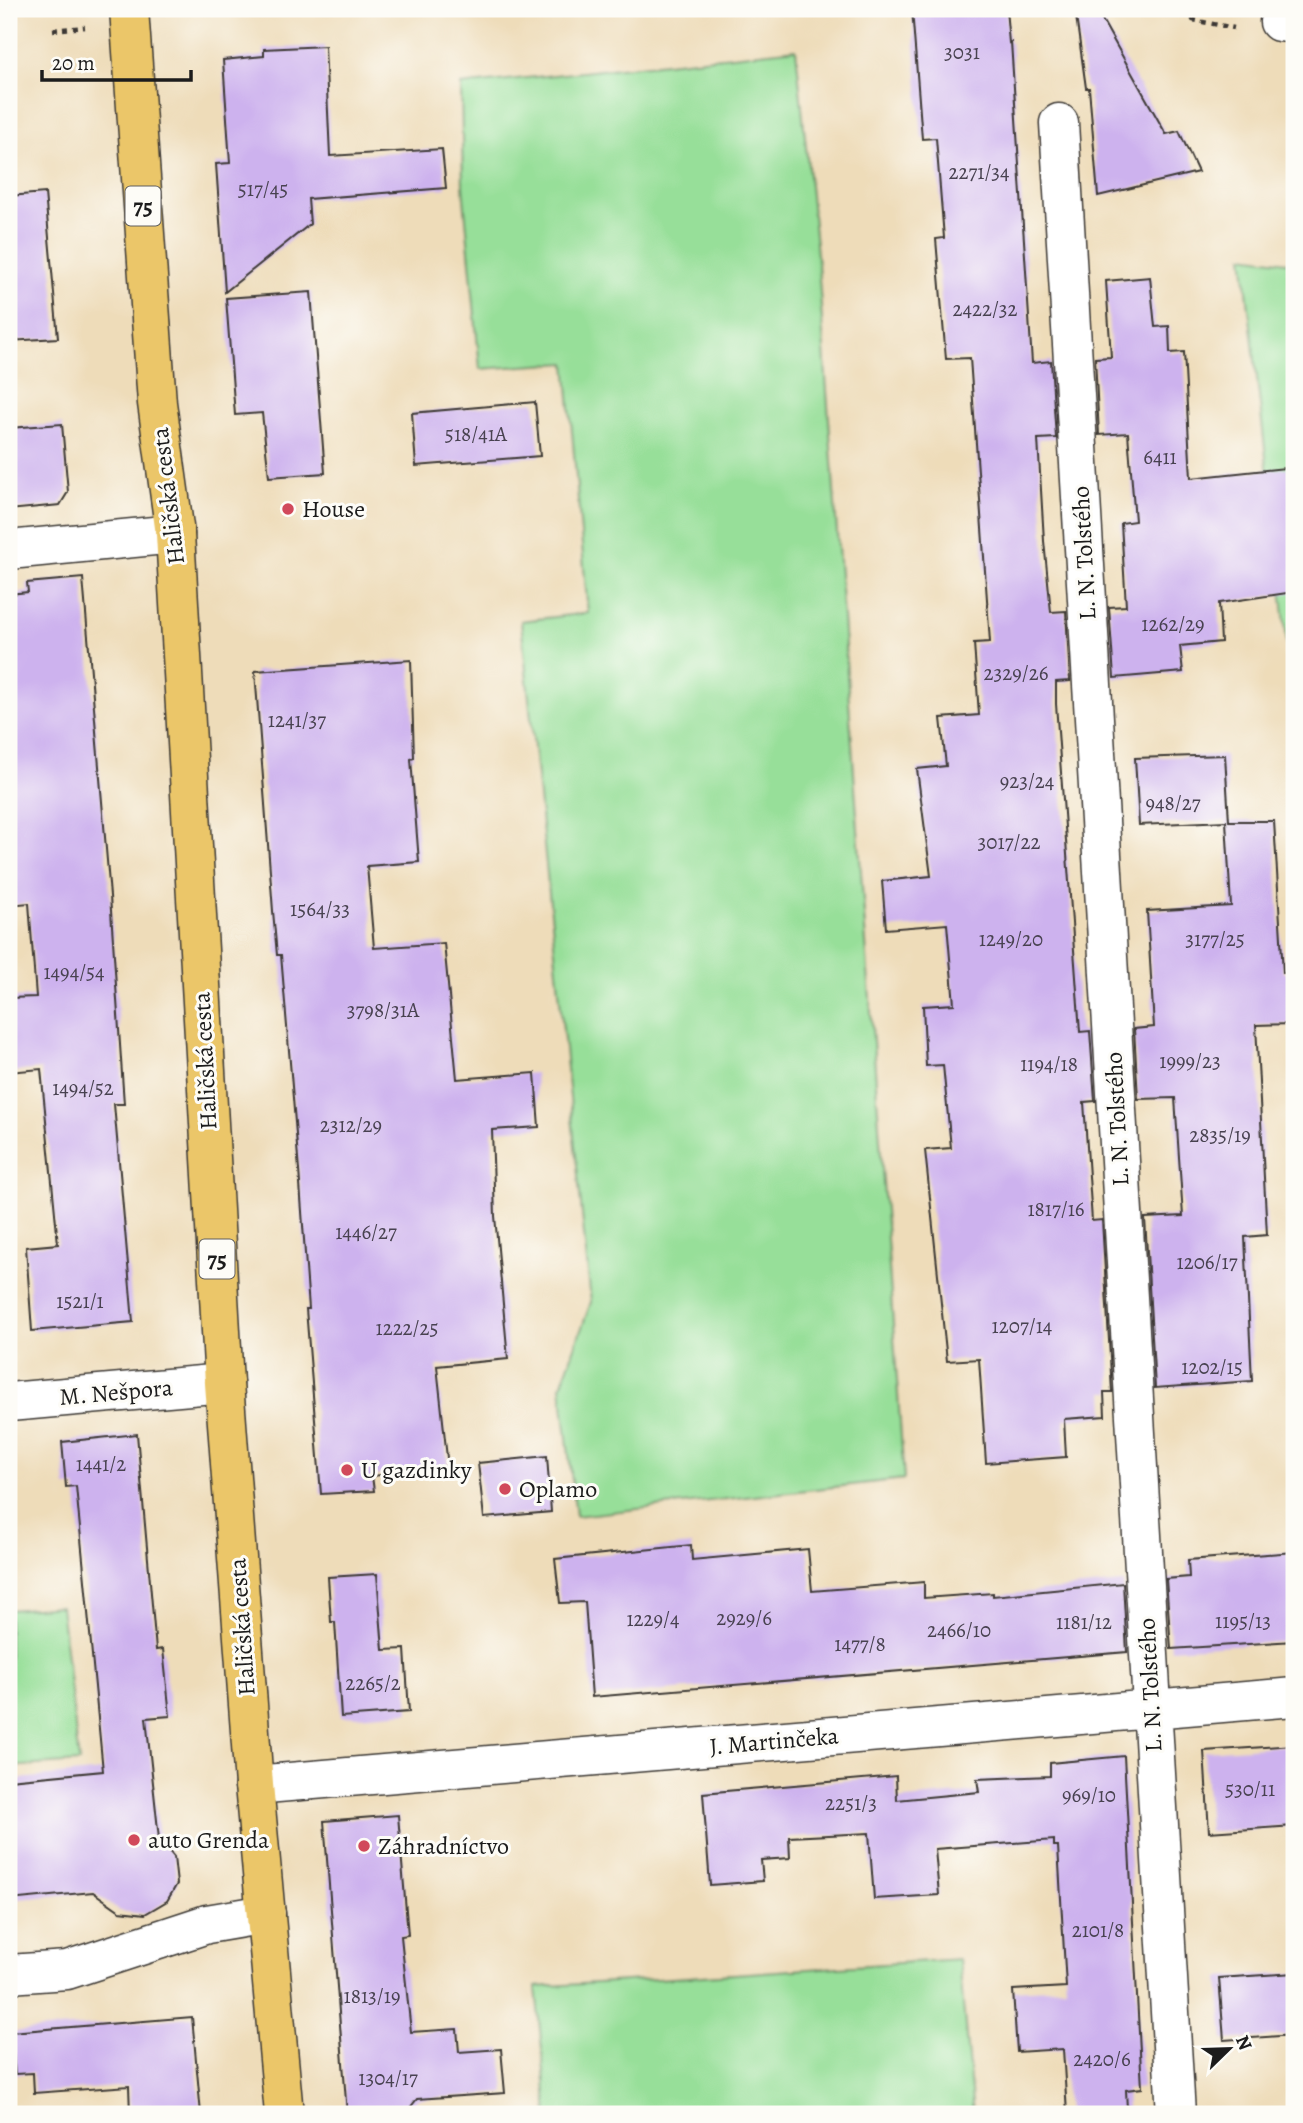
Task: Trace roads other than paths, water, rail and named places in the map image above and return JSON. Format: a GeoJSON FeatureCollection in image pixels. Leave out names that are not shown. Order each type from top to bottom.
{"type":"FeatureCollection","features":[{"type":"Feature","properties":{"kind":"main road","name":"Haličská cesta"},"geometry":{"type":"LineString","coordinates":[[113,18],[174,534],[224,1383],[254,1785],[284,2114]]}},
{"type":"Feature","properties":{"kind":"street","name":"L. N. Tolstého"},"geometry":{"type":"LineString","coordinates":[[1059,123],[1177,2114]]}},
{"type":"Feature","properties":{"kind":"street"},"geometry":{"type":"LineString","coordinates":[[9,550],[174,534]]}},
{"type":"Feature","properties":{"kind":"street","name":"M. Nešpora"},"geometry":{"type":"LineString","coordinates":[[9,1402],[224,1383]]}},
{"type":"Feature","properties":{"kind":"street","name":"J. Martinčeka"},"geometry":{"type":"LineString","coordinates":[[254,1785],[1294,1697]]}},
{"type":"Feature","properties":{"kind":"street"},"geometry":{"type":"LineString","coordinates":[[9,1974],[67,1970],[207,1924],[266,1914]]}},
{"type":"Feature","properties":{"kind":"place","name":"House"},"geometry":{"type":"Point","coordinates":[288,509]}},
{"type":"Feature","properties":{"kind":"place","name":"U gazdinky"},"geometry":{"type":"Point","coordinates":[347,1470]}},
{"type":"Feature","properties":{"kind":"place","name":"Oplamo"},"geometry":{"type":"Point","coordinates":[505,1489]}},
{"type":"Feature","properties":{"kind":"place","name":"auto Grenda"},"geometry":{"type":"Point","coordinates":[134,1840]}},
{"type":"Feature","properties":{"kind":"place","name":"Záhradníctvo"},"geometry":{"type":"Point","coordinates":[364,1846]}}]}
